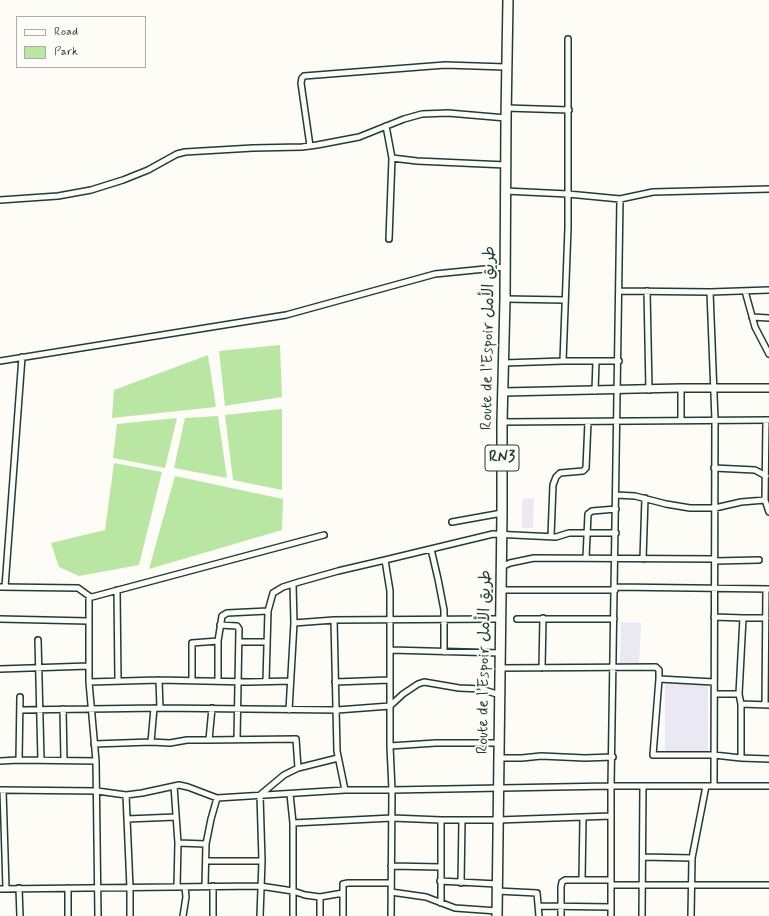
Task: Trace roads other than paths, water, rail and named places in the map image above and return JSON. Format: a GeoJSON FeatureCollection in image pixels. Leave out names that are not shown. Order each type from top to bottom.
{"type":"FeatureCollection","features":[{"type":"Feature","properties":{"kind":"highway","name":"Route de l’Espoir طريق الأمل"},"geometry":{"type":"LineString","coordinates":[[497,914],[501,653],[502,422],[505,299],[506,66],[508,0]]}},
{"type":"Feature","properties":{"kind":"street"},"geometry":{"type":"LineString","coordinates":[[563,361],[568,228],[568,38]]}},
{"type":"Feature","properties":{"kind":"street"},"geometry":{"type":"LineString","coordinates":[[310,146],[301,83],[304,76],[445,64],[506,66]]}},
{"type":"Feature","properties":{"kind":"street"},"geometry":{"type":"LineString","coordinates":[[0,200],[58,196],[91,190],[148,170],[177,154],[184,152],[310,146],[359,137],[414,116],[434,113],[468,114],[569,110]]}},
{"type":"Feature","properties":{"kind":"street"},"geometry":{"type":"LineString","coordinates":[[386,126],[392,158],[389,239]]}},
{"type":"Feature","properties":{"kind":"street"},"geometry":{"type":"LineString","coordinates":[[392,158],[431,162],[506,165]]}},
{"type":"Feature","properties":{"kind":"street"},"geometry":{"type":"LineString","coordinates":[[506,191],[568,194],[620,199],[653,192],[769,189]]}},
{"type":"Feature","properties":{"kind":"street"},"geometry":{"type":"LineString","coordinates":[[611,916],[611,786],[613,757],[620,199]]}},
{"type":"Feature","properties":{"kind":"street"},"geometry":{"type":"LineString","coordinates":[[0,361],[286,315],[435,274],[505,267]]}},
{"type":"Feature","properties":{"kind":"street"},"geometry":{"type":"LineString","coordinates":[[619,291],[710,292],[769,290]]}},
{"type":"Feature","properties":{"kind":"street"},"geometry":{"type":"LineString","coordinates":[[647,291],[649,390]]}},
{"type":"Feature","properties":{"kind":"street"},"geometry":{"type":"LineString","coordinates":[[745,291],[758,334],[769,354]]}},
{"type":"Feature","properties":{"kind":"street"},"geometry":{"type":"LineString","coordinates":[[710,292],[715,420],[714,786]]}},
{"type":"Feature","properties":{"kind":"street"},"geometry":{"type":"LineString","coordinates":[[505,299],[565,300]]}},
{"type":"Feature","properties":{"kind":"street"},"geometry":{"type":"LineString","coordinates":[[752,317],[769,318]]}},
{"type":"Feature","properties":{"kind":"street"},"geometry":{"type":"LineString","coordinates":[[22,358],[2,587],[78,588],[89,596],[117,590],[324,535]]}},
{"type":"Feature","properties":{"kind":"street"},"geometry":{"type":"LineString","coordinates":[[595,391],[596,361]]}},
{"type":"Feature","properties":{"kind":"street"},"geometry":{"type":"LineString","coordinates":[[504,363],[619,361]]}},
{"type":"Feature","properties":{"kind":"street"},"geometry":{"type":"LineString","coordinates":[[681,388],[681,420]]}},
{"type":"Feature","properties":{"kind":"street"},"geometry":{"type":"LineString","coordinates":[[503,392],[649,390],[681,388],[769,388]]}},
{"type":"Feature","properties":{"kind":"street"},"geometry":{"type":"LineString","coordinates":[[502,422],[768,420],[765,500],[769,512]]}},
{"type":"Feature","properties":{"kind":"street"},"geometry":{"type":"LineString","coordinates":[[552,536],[553,485],[556,477],[560,473],[583,471],[586,468],[588,422]]}},
{"type":"Feature","properties":{"kind":"street"},"geometry":{"type":"LineString","coordinates":[[714,468],[767,472]]}},
{"type":"Feature","properties":{"kind":"street"},"geometry":{"type":"LineString","coordinates":[[616,495],[645,498],[666,504],[690,508],[715,508],[741,502],[765,500]]}},
{"type":"Feature","properties":{"kind":"street"},"geometry":{"type":"LineString","coordinates":[[643,559],[645,498]]}},
{"type":"Feature","properties":{"kind":"street"},"geometry":{"type":"LineString","coordinates":[[586,558],[588,514],[592,511],[616,509]]}},
{"type":"Feature","properties":{"kind":"street"},"geometry":{"type":"LineString","coordinates":[[452,522],[502,513]]}},
{"type":"Feature","properties":{"kind":"street"},"geometry":{"type":"LineString","coordinates":[[266,681],[268,612],[273,593],[278,589],[338,571],[488,535],[559,536],[569,533],[586,532],[616,533]]}},
{"type":"Feature","properties":{"kind":"street"},"geometry":{"type":"LineString","coordinates":[[430,549],[438,579],[445,619],[444,652]]}},
{"type":"Feature","properties":{"kind":"street"},"geometry":{"type":"LineString","coordinates":[[501,567],[510,563],[534,558],[759,560]]}},
{"type":"Feature","properties":{"kind":"street"},"geometry":{"type":"LineString","coordinates":[[385,560],[390,591],[390,746],[392,790],[391,916]]}},
{"type":"Feature","properties":{"kind":"street"},"geometry":{"type":"LineString","coordinates":[[288,710],[294,624],[293,584]]}},
{"type":"Feature","properties":{"kind":"street"},"geometry":{"type":"LineString","coordinates":[[501,590],[768,589],[766,618],[767,705],[741,704]]}},
{"type":"Feature","properties":{"kind":"street"},"geometry":{"type":"LineString","coordinates":[[117,590],[118,681]]}},
{"type":"Feature","properties":{"kind":"street"},"geometry":{"type":"LineString","coordinates":[[89,596],[89,666],[97,791],[98,916]]}},
{"type":"Feature","properties":{"kind":"street"},"geometry":{"type":"LineString","coordinates":[[218,680],[218,641],[222,616],[224,614],[268,612]]}},
{"type":"Feature","properties":{"kind":"street"},"geometry":{"type":"LineString","coordinates":[[714,617],[766,618]]}},
{"type":"Feature","properties":{"kind":"street"},"geometry":{"type":"LineString","coordinates":[[542,618],[542,668]]}},
{"type":"Feature","properties":{"kind":"street"},"geometry":{"type":"LineString","coordinates":[[741,758],[740,694],[743,618]]}},
{"type":"Feature","properties":{"kind":"street"},"geometry":{"type":"LineString","coordinates":[[0,619],[88,621]]}},
{"type":"Feature","properties":{"kind":"street"},"geometry":{"type":"LineString","coordinates":[[294,624],[334,620],[496,619]]}},
{"type":"Feature","properties":{"kind":"street"},"geometry":{"type":"LineString","coordinates":[[517,619],[614,619]]}},
{"type":"Feature","properties":{"kind":"street"},"geometry":{"type":"LineString","coordinates":[[334,620],[338,758],[346,790]]}},
{"type":"Feature","properties":{"kind":"street"},"geometry":{"type":"LineString","coordinates":[[220,625],[238,627],[237,739]]}},
{"type":"Feature","properties":{"kind":"street"},"geometry":{"type":"LineString","coordinates":[[38,640],[41,760]]}},
{"type":"Feature","properties":{"kind":"street"},"geometry":{"type":"LineString","coordinates":[[192,680],[192,643],[218,641]]}},
{"type":"Feature","properties":{"kind":"street"},"geometry":{"type":"LineString","coordinates":[[239,642],[267,642]]}},
{"type":"Feature","properties":{"kind":"street"},"geometry":{"type":"LineString","coordinates":[[390,650],[501,653]]}},
{"type":"Feature","properties":{"kind":"street"},"geometry":{"type":"LineString","coordinates":[[0,669],[89,666]]}},
{"type":"Feature","properties":{"kind":"street"},"geometry":{"type":"LineString","coordinates":[[500,668],[656,668],[659,670],[659,679],[653,755],[714,755],[769,759]]}},
{"type":"Feature","properties":{"kind":"street"},"geometry":{"type":"LineString","coordinates":[[659,679],[714,682]]}},
{"type":"Feature","properties":{"kind":"street"},"geometry":{"type":"LineString","coordinates":[[90,682],[159,680],[290,681]]}},
{"type":"Feature","properties":{"kind":"street"},"geometry":{"type":"LineString","coordinates":[[151,742],[157,708],[159,680]]}},
{"type":"Feature","properties":{"kind":"street"},"geometry":{"type":"LineString","coordinates":[[335,682],[390,680]]}},
{"type":"Feature","properties":{"kind":"street"},"geometry":{"type":"LineString","coordinates":[[20,710],[91,708],[337,710],[390,706],[403,694],[418,684],[424,682],[459,688],[481,689],[500,696]]}},
{"type":"Feature","properties":{"kind":"street"},"geometry":{"type":"LineString","coordinates":[[715,694],[740,694]]}},
{"type":"Feature","properties":{"kind":"street"},"geometry":{"type":"LineString","coordinates":[[19,760],[20,697]]}},
{"type":"Feature","properties":{"kind":"street"},"geometry":{"type":"LineString","coordinates":[[209,740],[212,708]]}},
{"type":"Feature","properties":{"kind":"street"},"geometry":{"type":"LineString","coordinates":[[63,709],[64,760]]}},
{"type":"Feature","properties":{"kind":"street"},"geometry":{"type":"LineString","coordinates":[[94,744],[151,742],[168,744],[192,740],[296,739],[298,768]]}},
{"type":"Feature","properties":{"kind":"street"},"geometry":{"type":"LineString","coordinates":[[390,746],[436,743],[500,743]]}},
{"type":"Feature","properties":{"kind":"street"},"geometry":{"type":"LineString","coordinates":[[499,758],[541,756],[585,758],[613,757]]}},
{"type":"Feature","properties":{"kind":"street"},"geometry":{"type":"LineString","coordinates":[[260,796],[284,775],[298,768],[338,758]]}},
{"type":"Feature","properties":{"kind":"street"},"geometry":{"type":"LineString","coordinates":[[0,761],[96,761]]}},
{"type":"Feature","properties":{"kind":"street"},"geometry":{"type":"LineString","coordinates":[[343,893],[320,897],[260,886],[3,888],[2,790],[97,791],[126,795],[174,786],[188,787],[217,798],[346,790],[611,786],[769,786]]}},
{"type":"Feature","properties":{"kind":"street"},"geometry":{"type":"LineString","coordinates":[[174,786],[178,843],[177,887]]}},
{"type":"Feature","properties":{"kind":"street"},"geometry":{"type":"LineString","coordinates":[[642,916],[643,786]]}},
{"type":"Feature","properties":{"kind":"street"},"geometry":{"type":"LineString","coordinates":[[691,916],[692,858],[706,786]]}},
{"type":"Feature","properties":{"kind":"street"},"geometry":{"type":"LineString","coordinates":[[290,794],[293,823],[292,916]]}},
{"type":"Feature","properties":{"kind":"street"},"geometry":{"type":"LineString","coordinates":[[126,795],[130,916]]}},
{"type":"Feature","properties":{"kind":"street"},"geometry":{"type":"LineString","coordinates":[[260,796],[262,861],[260,916]]}},
{"type":"Feature","properties":{"kind":"street"},"geometry":{"type":"LineString","coordinates":[[205,886],[206,844],[217,798]]}},
{"type":"Feature","properties":{"kind":"street"},"geometry":{"type":"LineString","coordinates":[[293,823],[392,818],[498,820],[611,816]]}},
{"type":"Feature","properties":{"kind":"street"},"geometry":{"type":"LineString","coordinates":[[127,819],[176,817]]}},
{"type":"Feature","properties":{"kind":"street"},"geometry":{"type":"LineString","coordinates":[[582,880],[583,818]]}},
{"type":"Feature","properties":{"kind":"street"},"geometry":{"type":"LineString","coordinates":[[441,820],[441,903]]}},
{"type":"Feature","properties":{"kind":"street"},"geometry":{"type":"LineString","coordinates":[[461,883],[462,820]]}},
{"type":"Feature","properties":{"kind":"street"},"geometry":{"type":"LineString","coordinates":[[178,843],[206,844]]}},
{"type":"Feature","properties":{"kind":"street"},"geometry":{"type":"LineString","coordinates":[[643,857],[692,858]]}},
{"type":"Feature","properties":{"kind":"street"},"geometry":{"type":"LineString","coordinates":[[206,861],[262,861]]}},
{"type":"Feature","properties":{"kind":"street"},"geometry":{"type":"LineString","coordinates":[[391,866],[440,867]]}},
{"type":"Feature","properties":{"kind":"street"},"geometry":{"type":"LineString","coordinates":[[561,916],[560,907],[562,882],[565,880],[642,885],[769,885]]}},
{"type":"Feature","properties":{"kind":"street"},"geometry":{"type":"LineString","coordinates":[[440,881],[497,887],[537,894],[539,916]]}},
{"type":"Feature","properties":{"kind":"street"},"geometry":{"type":"LineString","coordinates":[[343,916],[342,886],[345,883],[391,883]]}},
{"type":"Feature","properties":{"kind":"street"},"geometry":{"type":"LineString","coordinates":[[213,886],[213,916]]}},
{"type":"Feature","properties":{"kind":"street"},"geometry":{"type":"LineString","coordinates":[[183,916],[186,897],[185,887]]}},
{"type":"Feature","properties":{"kind":"street"},"geometry":{"type":"LineString","coordinates":[[19,888],[20,916]]}},
{"type":"Feature","properties":{"kind":"street"},"geometry":{"type":"LineString","coordinates":[[68,888],[68,916]]}},
{"type":"Feature","properties":{"kind":"street"},"geometry":{"type":"LineString","coordinates":[[391,892],[426,896],[455,908],[497,914]]}},
{"type":"Feature","properties":{"kind":"street"},"geometry":{"type":"LineString","coordinates":[[320,897],[320,916]]}},
{"type":"Feature","properties":{"kind":"street"},"geometry":{"type":"LineString","coordinates":[[539,906],[611,908]]}}]}
